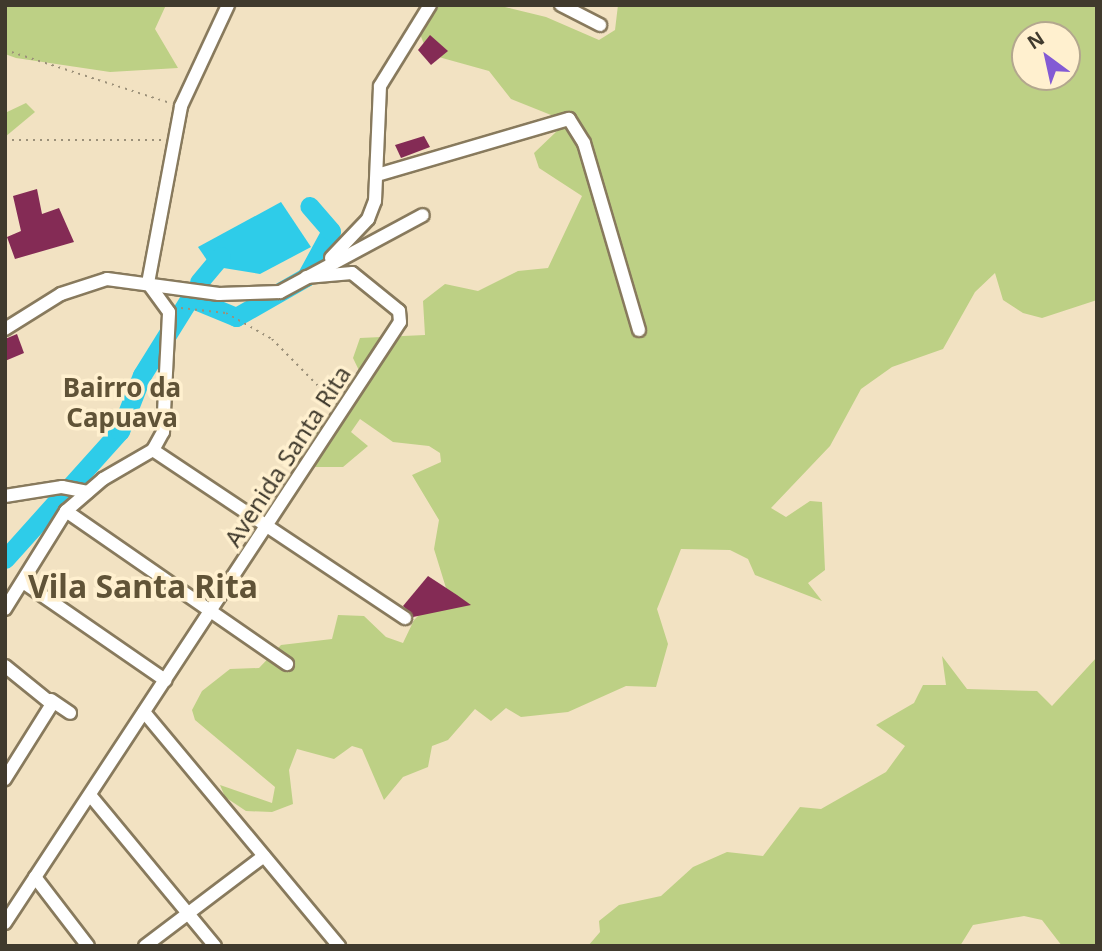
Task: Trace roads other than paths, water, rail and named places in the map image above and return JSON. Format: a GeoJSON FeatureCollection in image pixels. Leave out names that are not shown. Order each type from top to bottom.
{"type":"FeatureCollection","features":[{"type":"Feature","properties":{"kind":"street"},"geometry":{"type":"LineString","coordinates":[[5,609],[66,511],[103,479],[153,450],[168,409],[169,312],[148,283],[181,106],[228,5]]}},
{"type":"Feature","properties":{"kind":"street"},"geometry":{"type":"LineString","coordinates":[[324,265],[368,219],[377,174],[380,86],[421,11],[430,5]]}},
{"type":"Feature","properties":{"kind":"street"},"geometry":{"type":"LineString","coordinates":[[561,5],[600,24]]}},
{"type":"Feature","properties":{"kind":"street"},"geometry":{"type":"LineString","coordinates":[[377,174],[569,119],[578,127],[639,330]]}},
{"type":"Feature","properties":{"kind":"street"},"geometry":{"type":"LineString","coordinates":[[5,329],[61,294],[107,279],[259,295],[306,277],[324,265],[423,215]]}},
{"type":"Feature","properties":{"kind":"street","name":"Avenida Santa Rita"},"geometry":{"type":"LineString","coordinates":[[5,923],[400,322],[399,311],[352,272],[306,277]]}},
{"type":"Feature","properties":{"kind":"street"},"geometry":{"type":"LineString","coordinates":[[153,450],[265,528],[405,618]]}},
{"type":"Feature","properties":{"kind":"street"},"geometry":{"type":"LineString","coordinates":[[5,496],[62,487],[88,492]]}},
{"type":"Feature","properties":{"kind":"street"},"geometry":{"type":"LineString","coordinates":[[66,511],[287,664]]}},
{"type":"Feature","properties":{"kind":"street"},"geometry":{"type":"LineString","coordinates":[[23,582],[165,680]]}},
{"type":"Feature","properties":{"kind":"street"},"geometry":{"type":"LineString","coordinates":[[5,666],[70,713]]}},
{"type":"Feature","properties":{"kind":"street"},"geometry":{"type":"LineString","coordinates":[[5,779],[51,709],[51,700]]}},
{"type":"Feature","properties":{"kind":"street"},"geometry":{"type":"LineString","coordinates":[[144,712],[339,946]]}},
{"type":"Feature","properties":{"kind":"street"},"geometry":{"type":"LineString","coordinates":[[90,795],[215,946]]}},
{"type":"Feature","properties":{"kind":"street"},"geometry":{"type":"LineString","coordinates":[[145,946],[264,856]]}},
{"type":"Feature","properties":{"kind":"street"},"geometry":{"type":"LineString","coordinates":[[36,877],[89,946]]}},
{"type":"Feature","properties":{"kind":"water"},"geometry":{"type":"Polygon","coordinates":[[[281,202],[311,247],[260,274],[211,266],[198,247],[281,202]]]}},
{"type":"Feature","properties":{"kind":"waterway"},"geometry":{"type":"LineString","coordinates":[[5,559],[120,431],[142,375],[190,298],[236,317],[306,277],[331,231],[309,206]]}},
{"type":"Feature","properties":{"kind":"waterway"},"geometry":{"type":"LineString","coordinates":[[199,282],[221,256]]}},
{"type":"Feature","properties":{"kind":"district","name":"Bairro da Capuava"},"geometry":{"type":"Point","coordinates":[122,403]}},
{"type":"Feature","properties":{"kind":"district","name":"Vila Santa Rita"},"geometry":{"type":"Point","coordinates":[143,586]}}]}
